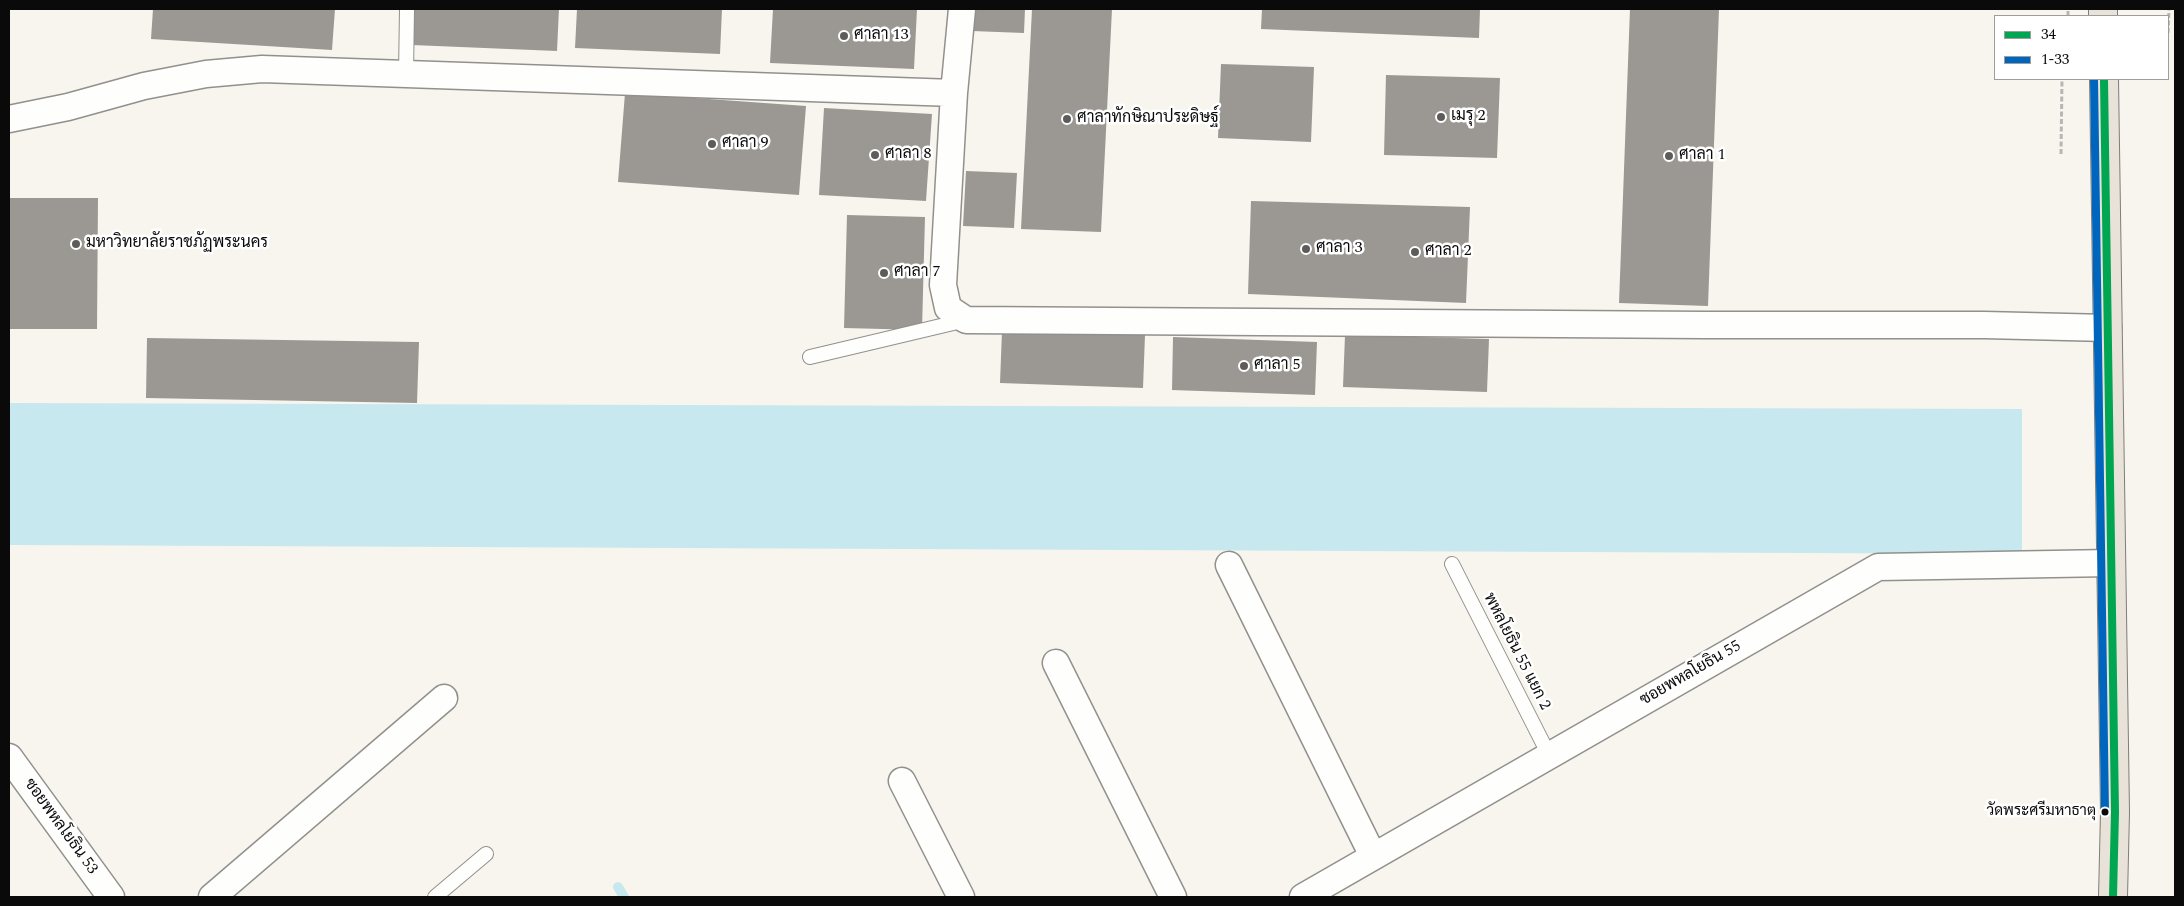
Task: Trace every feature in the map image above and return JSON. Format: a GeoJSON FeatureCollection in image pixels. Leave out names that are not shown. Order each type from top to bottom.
{"type":"FeatureCollection","features":[{"type":"Feature","properties":{"kind":"main road"},"geometry":{"type":"LineString","coordinates":[[2104,80],[2115,812],[2113,897]]}},
{"type":"Feature","properties":{"kind":"street"},"geometry":{"type":"LineString","coordinates":[[962,9],[954,93],[943,285],[948,308],[966,320],[1695,325],[1984,324],[2108,328]]}},
{"type":"Feature","properties":{"kind":"street"},"geometry":{"type":"LineString","coordinates":[[9,119],[68,107],[144,86],[206,74],[262,69],[954,93]]}},
{"type":"Feature","properties":{"kind":"street","name":"ซอยพหลโยธิน 55"},"geometry":{"type":"LineString","coordinates":[[1303,897],[1878,567],[2111,563]]}},
{"type":"Feature","properties":{"kind":"street"},"geometry":{"type":"LineString","coordinates":[[1229,565],[1373,856]]}},
{"type":"Feature","properties":{"kind":"street"},"geometry":{"type":"LineString","coordinates":[[1056,663],[1173,897]]}},
{"type":"Feature","properties":{"kind":"street"},"geometry":{"type":"LineString","coordinates":[[212,897],[444,698]]}},
{"type":"Feature","properties":{"kind":"street","name":"ซอยพหลโยธิน 53"},"geometry":{"type":"LineString","coordinates":[[9,758],[111,897]]}},
{"type":"Feature","properties":{"kind":"street"},"geometry":{"type":"LineString","coordinates":[[902,781],[961,897]]}},
{"type":"Feature","properties":{"kind":"lane"},"geometry":{"type":"LineString","coordinates":[[406,74],[407,9]]}},
{"type":"Feature","properties":{"kind":"lane"},"geometry":{"type":"LineString","coordinates":[[810,357],[966,320]]}},
{"type":"Feature","properties":{"kind":"lane","name":"พหลโยธิน 55 แยก 2"},"geometry":{"type":"LineString","coordinates":[[1452,564],[1549,755]]}},
{"type":"Feature","properties":{"kind":"lane"},"geometry":{"type":"LineString","coordinates":[[435,897],[486,854]]}},
{"type":"Feature","properties":{"kind":"path"},"geometry":{"type":"LineString","coordinates":[[2062,80],[2062,154]]}},
{"type":"Feature","properties":{"kind":"water"},"geometry":{"type":"Polygon","coordinates":[[[9,403],[2022,409],[2022,554],[9,545],[9,403]]]}},
{"type":"Feature","properties":{"kind":"building"},"geometry":{"type":"Polygon","coordinates":[[[153,9],[335,9],[332,50],[151,39],[153,9]]]}},
{"type":"Feature","properties":{"kind":"building"},"geometry":{"type":"Polygon","coordinates":[[[414,9],[559,9],[557,51],[412,45],[414,9]]]}},
{"type":"Feature","properties":{"kind":"building"},"geometry":{"type":"Polygon","coordinates":[[[577,9],[722,9],[720,54],[575,48],[577,9]]]}},
{"type":"Feature","properties":{"kind":"building","name":"ศาลา 13"},"geometry":{"type":"Polygon","coordinates":[[[773,9],[917,9],[914,69],[770,63],[773,9]]]}},
{"type":"Feature","properties":{"kind":"building"},"geometry":{"type":"Polygon","coordinates":[[[973,9],[1025,9],[1024,33],[972,31],[973,9]]]}},
{"type":"Feature","properties":{"kind":"building","name":"ศาลาทักษิณาประดิษฐ์"},"geometry":{"type":"Polygon","coordinates":[[[1032,9],[1112,9],[1101,232],[1021,229],[1032,9]]]}},
{"type":"Feature","properties":{"kind":"building"},"geometry":{"type":"Polygon","coordinates":[[[1262,9],[1480,9],[1479,38],[1261,29],[1262,9]]]}},
{"type":"Feature","properties":{"kind":"building","name":"ศาลา 1"},"geometry":{"type":"Polygon","coordinates":[[[1630,9],[1719,9],[1708,306],[1619,303],[1630,9]]]}},
{"type":"Feature","properties":{"kind":"building"},"geometry":{"type":"Polygon","coordinates":[[[1221,64],[1314,67],[1311,142],[1218,138],[1221,64]]]}},
{"type":"Feature","properties":{"kind":"building","name":"เมรุ 2"},"geometry":{"type":"Polygon","coordinates":[[[1386,75],[1500,78],[1497,158],[1384,155],[1386,75]]]}},
{"type":"Feature","properties":{"kind":"building","name":"ศาลา 9"},"geometry":{"type":"Polygon","coordinates":[[[625,93],[806,106],[799,195],[618,182],[625,93]]]}},
{"type":"Feature","properties":{"kind":"building","name":"ศาลา 8"},"geometry":{"type":"Polygon","coordinates":[[[824,108],[932,114],[926,201],[819,195],[824,108]]]}},
{"type":"Feature","properties":{"kind":"building"},"geometry":{"type":"Polygon","coordinates":[[[966,171],[1017,173],[1014,228],[963,226],[966,171]]]}},
{"type":"Feature","properties":{"kind":"building"},"geometry":{"type":"Polygon","coordinates":[[[9,198],[98,198],[97,329],[9,329],[9,198]]]}},
{"type":"Feature","properties":{"kind":"building"},"geometry":{"type":"Polygon","coordinates":[[[1251,201],[1470,207],[1466,303],[1248,294],[1251,201]]]}},
{"type":"Feature","properties":{"kind":"building","name":"ศาลา 7"},"geometry":{"type":"Polygon","coordinates":[[[847,215],[925,217],[922,330],[844,328],[847,215]]]}},
{"type":"Feature","properties":{"kind":"building"},"geometry":{"type":"Polygon","coordinates":[[[1002,331],[1145,335],[1143,388],[1000,383],[1002,331]]]}},
{"type":"Feature","properties":{"kind":"building"},"geometry":{"type":"Polygon","coordinates":[[[1345,335],[1489,339],[1487,392],[1343,387],[1345,335]]]}},
{"type":"Feature","properties":{"kind":"building","name":"ศาลา 5"},"geometry":{"type":"Polygon","coordinates":[[[1173,337],[1317,342],[1315,395],[1172,390],[1173,337]]]}},
{"type":"Feature","properties":{"kind":"building"},"geometry":{"type":"Polygon","coordinates":[[[147,338],[419,342],[417,403],[146,398],[147,338]]]}},
{"type":"Feature","properties":{"kind":"waterway"},"geometry":{"type":"LineString","coordinates":[[618,887],[624,897]]}},
{"type":"Feature","properties":{"kind":"transit line","name":"1-33"},"geometry":{"type":"LineString","coordinates":[[2094,80],[2105,812]]}},
{"type":"Feature","properties":{"kind":"transit line","name":"34"},"geometry":{"type":"LineString","coordinates":[[2104,80],[2115,812],[2113,897]]}},
{"type":"Feature","properties":{"kind":"place","name":"ศาลา 13"},"geometry":{"type":"Point","coordinates":[844,36]}},
{"type":"Feature","properties":{"kind":"place","name":"เมรุ 2"},"geometry":{"type":"Point","coordinates":[1441,117]}},
{"type":"Feature","properties":{"kind":"place","name":"ศาลาทักษิณาประดิษฐ์"},"geometry":{"type":"Point","coordinates":[1067,119]}},
{"type":"Feature","properties":{"kind":"place","name":"ศาลา 9"},"geometry":{"type":"Point","coordinates":[712,144]}},
{"type":"Feature","properties":{"kind":"place","name":"ศาลา 8"},"geometry":{"type":"Point","coordinates":[875,155]}},
{"type":"Feature","properties":{"kind":"place","name":"ศาลา 1"},"geometry":{"type":"Point","coordinates":[1669,156]}},
{"type":"Feature","properties":{"kind":"place","name":"มหาวิทยาลัยราชภัฏพระนคร"},"geometry":{"type":"Point","coordinates":[76,244]}},
{"type":"Feature","properties":{"kind":"place","name":"ศาลา 3"},"geometry":{"type":"Point","coordinates":[1306,249]}},
{"type":"Feature","properties":{"kind":"place","name":"ศาลา 2"},"geometry":{"type":"Point","coordinates":[1415,252]}},
{"type":"Feature","properties":{"kind":"place","name":"ศาลา 7"},"geometry":{"type":"Point","coordinates":[884,273]}},
{"type":"Feature","properties":{"kind":"place","name":"ศาลา 5"},"geometry":{"type":"Point","coordinates":[1244,366]}},
{"type":"Feature","properties":{"kind":"place","name":"วัดพระศรีมหาธาตุ"},"geometry":{"type":"Point","coordinates":[2105,812]}}]}
